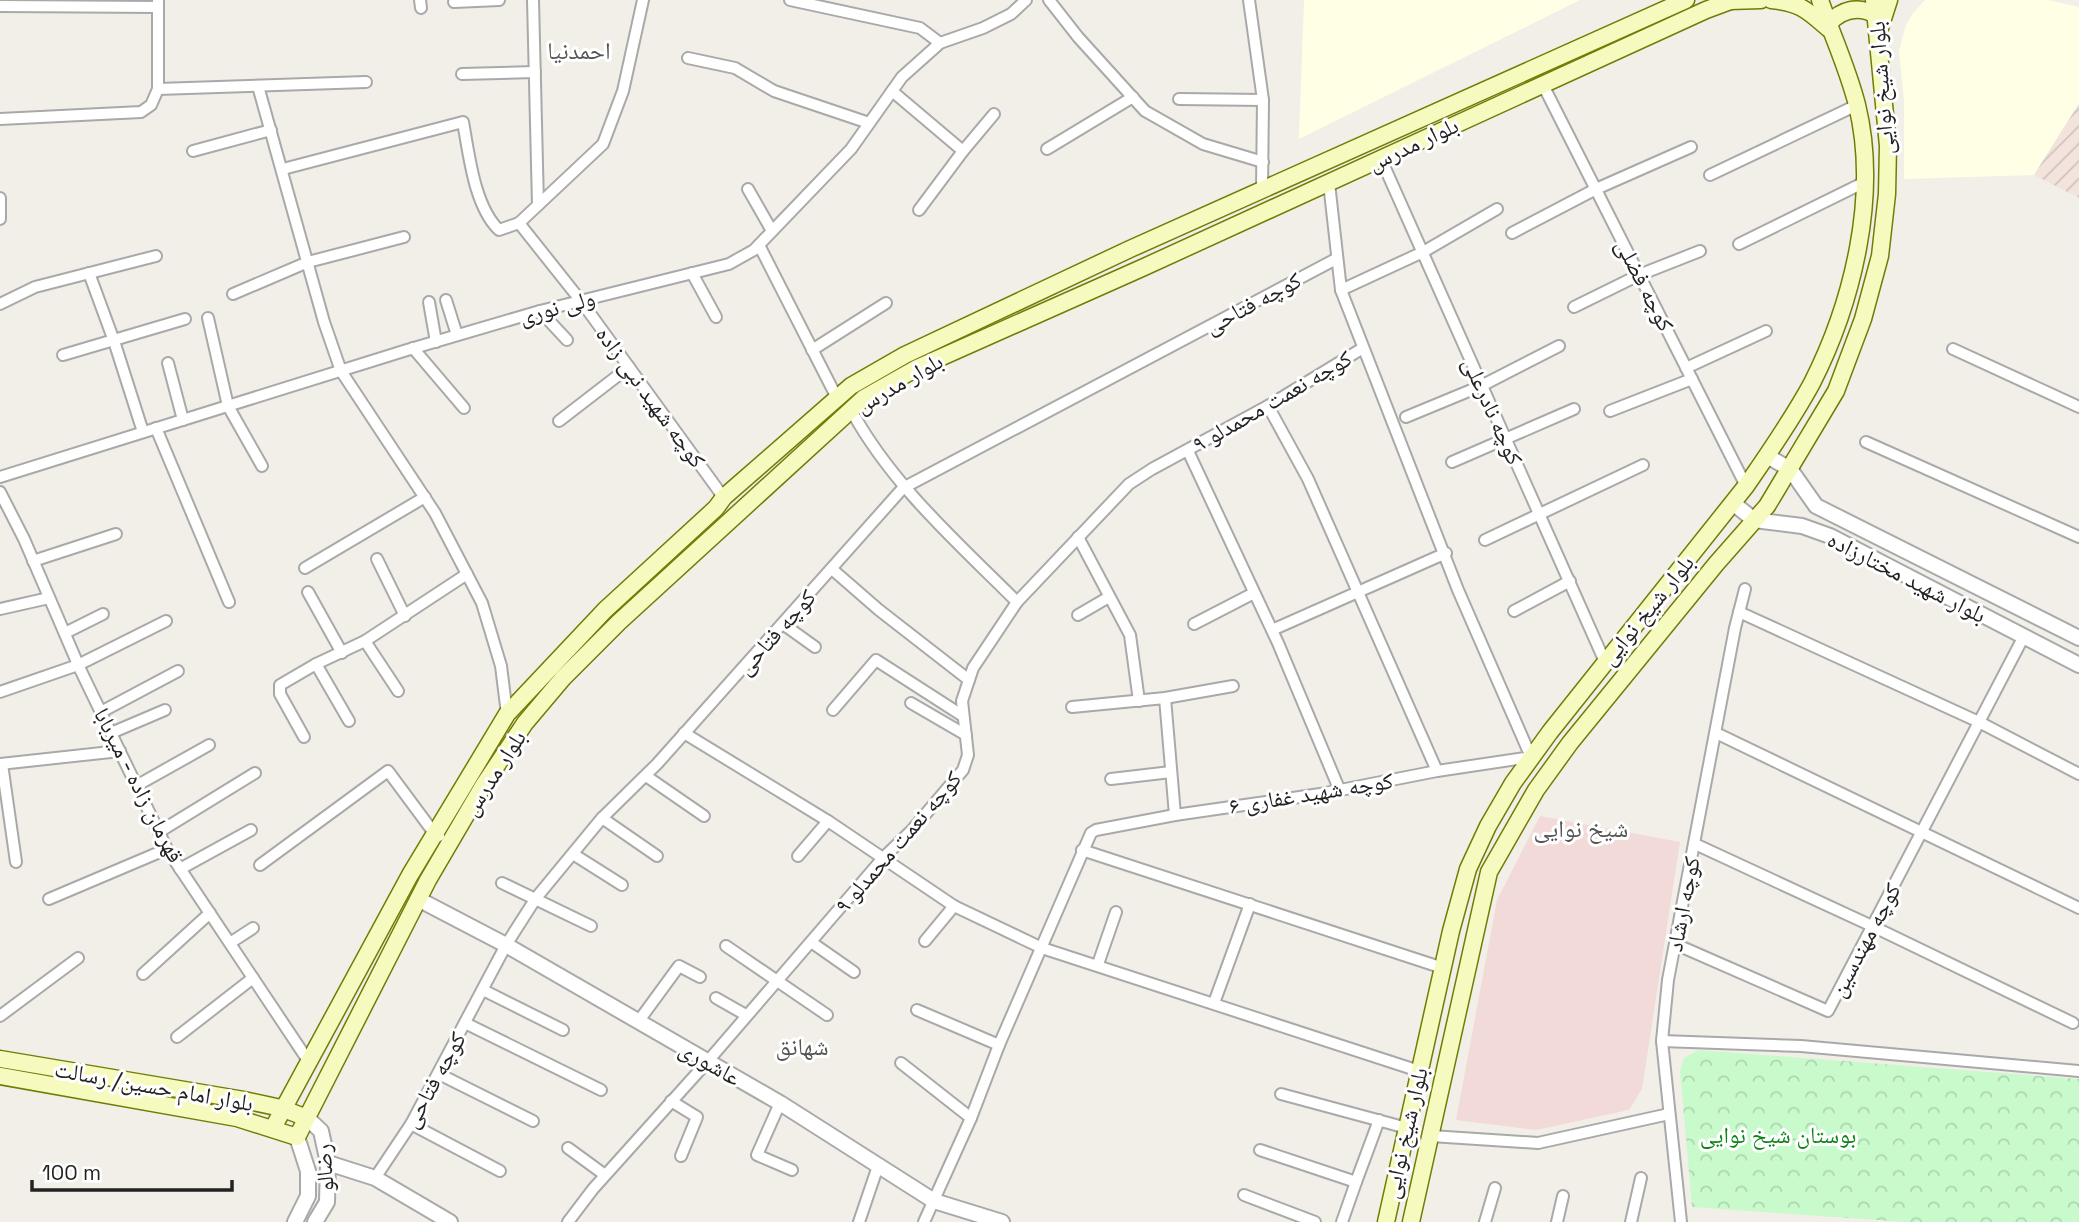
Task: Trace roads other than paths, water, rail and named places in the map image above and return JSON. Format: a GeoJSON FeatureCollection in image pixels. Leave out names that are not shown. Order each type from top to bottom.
{"type":"FeatureCollection","features":[{"type":"Feature","properties":{"kind":"main road","name":"بلوار مدرس"},"geometry":{"type":"LineString","coordinates":[[273,1128],[281,1108],[309,1062],[434,833],[507,714],[606,610],[724,498],[851,386],[905,355],[1130,249],[1686,0]]}},
{"type":"Feature","properties":{"kind":"main road"},"geometry":{"type":"LineString","coordinates":[[1731,1],[1761,0]]}},
{"type":"Feature","properties":{"kind":"main road"},"geometry":{"type":"LineString","coordinates":[[1771,0],[1794,3],[1829,27],[1839,14],[1849,10],[1875,8]]}},
{"type":"Feature","properties":{"kind":"main road","name":"بلوار شیخ نوایی"},"geometry":{"type":"LineString","coordinates":[[1385,1222],[1451,930],[1468,869],[1488,826],[1531,757],[1733,503],[1767,456],[1811,383],[1840,315],[1857,256],[1865,182],[1865,151],[1857,105],[1820,0]]}},
{"type":"Feature","properties":{"kind":"main road"},"geometry":{"type":"LineString","coordinates":[[1878,33],[1889,0]]}},
{"type":"Feature","properties":{"kind":"main road","name":"بلوار مدرس"},"geometry":{"type":"LineString","coordinates":[[297,1137],[418,899],[483,786],[525,723],[563,677],[619,622],[864,398],[916,368],[1731,1]]}},
{"type":"Feature","properties":{"kind":"main road","name":"بلوار شیخ نوایی"},"geometry":{"type":"LineString","coordinates":[[1411,1222],[1489,872],[1536,790],[1570,743],[1767,506],[1836,391],[1863,318],[1880,256],[1887,194],[1888,146],[1875,8]]}},
{"type":"Feature","properties":{"kind":"main road","name":"بلوار امام حسین/ رسالت"},"geometry":{"type":"LineString","coordinates":[[0,1059],[281,1108],[307,1118]]}},
{"type":"Feature","properties":{"kind":"main road","name":"بلوار امام حسین/ رسالت"},"geometry":{"type":"LineString","coordinates":[[0,1076],[237,1118],[297,1137]]}},
{"type":"Feature","properties":{"kind":"street"},"geometry":{"type":"LineString","coordinates":[[454,2],[499,0]]}},
{"type":"Feature","properties":{"kind":"street"},"geometry":{"type":"LineString","coordinates":[[533,0],[538,205]]}},
{"type":"Feature","properties":{"kind":"street"},"geometry":{"type":"LineString","coordinates":[[283,169],[463,122],[471,168],[493,224],[499,230],[519,223],[603,144],[623,92],[643,0]]}},
{"type":"Feature","properties":{"kind":"street"},"geometry":{"type":"LineString","coordinates":[[790,0],[920,28],[940,43]]}},
{"type":"Feature","properties":{"kind":"street","name":"ولی نوری"},"geometry":{"type":"LineString","coordinates":[[0,477],[457,335],[540,311],[729,264],[759,245],[850,149],[902,77],[940,43],[1011,14],[1026,0]]}},
{"type":"Feature","properties":{"kind":"street"},"geometry":{"type":"LineString","coordinates":[[1049,0],[1078,37],[1145,111],[1203,144],[1263,162]]}},
{"type":"Feature","properties":{"kind":"street"},"geometry":{"type":"LineString","coordinates":[[1249,0],[1263,100],[1262,190]]}},
{"type":"Feature","properties":{"kind":"street"},"geometry":{"type":"LineString","coordinates":[[0,6],[158,3],[158,89],[151,104],[141,112],[0,119]]}},
{"type":"Feature","properties":{"kind":"street"},"geometry":{"type":"LineString","coordinates":[[688,58],[735,68],[774,91],[869,123]]}},
{"type":"Feature","properties":{"kind":"street"},"geometry":{"type":"LineString","coordinates":[[462,74],[535,72]]}},
{"type":"Feature","properties":{"kind":"street"},"geometry":{"type":"LineString","coordinates":[[158,89],[366,82]]}},
{"type":"Feature","properties":{"kind":"street","name":"کوچه فضلی"},"geometry":{"type":"LineString","coordinates":[[1543,85],[1746,486]]}},
{"type":"Feature","properties":{"kind":"street"},"geometry":{"type":"LineString","coordinates":[[258,86],[341,371],[435,513],[482,603],[501,666],[507,714]]}},
{"type":"Feature","properties":{"kind":"street"},"geometry":{"type":"LineString","coordinates":[[892,91],[963,151]]}},
{"type":"Feature","properties":{"kind":"street"},"geometry":{"type":"LineString","coordinates":[[1047,149],[1133,97]]}},
{"type":"Feature","properties":{"kind":"street"},"geometry":{"type":"LineString","coordinates":[[1179,99],[1263,100]]}},
{"type":"Feature","properties":{"kind":"street"},"geometry":{"type":"LineString","coordinates":[[1710,175],[1857,105]]}},
{"type":"Feature","properties":{"kind":"street"},"geometry":{"type":"LineString","coordinates":[[919,210],[994,114]]}},
{"type":"Feature","properties":{"kind":"street"},"geometry":{"type":"LineString","coordinates":[[193,151],[271,130]]}},
{"type":"Feature","properties":{"kind":"street"},"geometry":{"type":"LineString","coordinates":[[1511,233],[1596,189],[1691,146]]}},
{"type":"Feature","properties":{"kind":"street","name":"کوچه نادرعلی"},"geometry":{"type":"LineString","coordinates":[[1381,159],[1605,662]]}},
{"type":"Feature","properties":{"kind":"street"},"geometry":{"type":"LineString","coordinates":[[1739,244],[1865,182]]}},
{"type":"Feature","properties":{"kind":"street"},"geometry":{"type":"LineString","coordinates":[[1329,183],[1341,290],[1446,553],[1458,590],[1531,757]]}},
{"type":"Feature","properties":{"kind":"street"},"geometry":{"type":"LineString","coordinates":[[748,188],[772,231]]}},
{"type":"Feature","properties":{"kind":"street"},"geometry":{"type":"LineString","coordinates":[[0,198],[0,219]]}},
{"type":"Feature","properties":{"kind":"street"},"geometry":{"type":"LineString","coordinates":[[1341,290],[1423,253],[1497,209]]}},
{"type":"Feature","properties":{"kind":"street","name":"کوچه شهید نبی زاده"},"geometry":{"type":"LineString","coordinates":[[519,223],[581,301],[724,498]]}},
{"type":"Feature","properties":{"kind":"street"},"geometry":{"type":"LineString","coordinates":[[233,294],[308,262],[404,237]]}},
{"type":"Feature","properties":{"kind":"street"},"geometry":{"type":"LineString","coordinates":[[759,245],[837,398]]}},
{"type":"Feature","properties":{"kind":"street"},"geometry":{"type":"LineString","coordinates":[[1574,307],[1639,275],[1700,251]]}},
{"type":"Feature","properties":{"kind":"street"},"geometry":{"type":"LineString","coordinates":[[0,304],[34,287],[156,256]]}},
{"type":"Feature","properties":{"kind":"street","name":"کوچه فتاحی"},"geometry":{"type":"LineString","coordinates":[[376,1178],[411,1124],[506,945],[536,898],[602,818],[646,776],[904,488],[1336,259]]}},
{"type":"Feature","properties":{"kind":"street"},"geometry":{"type":"LineString","coordinates":[[89,273],[143,432]]}},
{"type":"Feature","properties":{"kind":"street"},"geometry":{"type":"LineString","coordinates":[[692,273],[716,317]]}},
{"type":"Feature","properties":{"kind":"street"},"geometry":{"type":"LineString","coordinates":[[446,300],[457,335]]}},
{"type":"Feature","properties":{"kind":"street"},"geometry":{"type":"LineString","coordinates":[[429,302],[436,342]]}},
{"type":"Feature","properties":{"kind":"street"},"geometry":{"type":"LineString","coordinates":[[812,350],[886,303]]}},
{"type":"Feature","properties":{"kind":"street"},"geometry":{"type":"LineString","coordinates":[[540,311],[567,341]]}},
{"type":"Feature","properties":{"kind":"street"},"geometry":{"type":"LineString","coordinates":[[208,318],[228,406],[262,466]]}},
{"type":"Feature","properties":{"kind":"street"},"geometry":{"type":"LineString","coordinates":[[63,355],[185,319]]}},
{"type":"Feature","properties":{"kind":"street"},"geometry":{"type":"LineString","coordinates":[[1686,368],[1766,331]]}},
{"type":"Feature","properties":{"kind":"street"},"geometry":{"type":"LineString","coordinates":[[1406,417],[1481,386],[1559,346]]}},
{"type":"Feature","properties":{"kind":"street"},"geometry":{"type":"LineString","coordinates":[[413,348],[464,408]]}},
{"type":"Feature","properties":{"kind":"street","name":"کوچه نعمت محمدلو ۹"},"geometry":{"type":"LineString","coordinates":[[568,1222],[775,981],[883,858],[912,830],[962,770],[968,755],[962,701],[973,668],[1017,602],[1129,484],[1268,406],[1363,348]]}},
{"type":"Feature","properties":{"kind":"street"},"geometry":{"type":"LineString","coordinates":[[1953,349],[2079,407]]}},
{"type":"Feature","properties":{"kind":"street"},"geometry":{"type":"LineString","coordinates":[[169,363],[183,420]]}},
{"type":"Feature","properties":{"kind":"street"},"geometry":{"type":"LineString","coordinates":[[559,421],[629,367]]}},
{"type":"Feature","properties":{"kind":"street"},"geometry":{"type":"LineString","coordinates":[[1610,411],[1692,379]]}},
{"type":"Feature","properties":{"kind":"street"},"geometry":{"type":"LineString","coordinates":[[1268,406],[1308,479],[1437,771]]}},
{"type":"Feature","properties":{"kind":"street"},"geometry":{"type":"LineString","coordinates":[[1452,462],[1504,437],[1574,409]]}},
{"type":"Feature","properties":{"kind":"street"},"geometry":{"type":"LineString","coordinates":[[850,410],[868,442],[904,488],[1017,602]]}},
{"type":"Feature","properties":{"kind":"street"},"geometry":{"type":"LineString","coordinates":[[156,429],[229,602]]}},
{"type":"Feature","properties":{"kind":"street"},"geometry":{"type":"LineString","coordinates":[[1866,442],[2079,537]]}},
{"type":"Feature","properties":{"kind":"street"},"geometry":{"type":"LineString","coordinates":[[1188,451],[1272,630],[1340,790]]}},
{"type":"Feature","properties":{"kind":"street","name":"بلوار شهید مختارزاده"},"geometry":{"type":"LineString","coordinates":[[1767,456],[1790,469],[1816,506],[2079,638]]}},
{"type":"Feature","properties":{"kind":"street"},"geometry":{"type":"LineString","coordinates":[[1485,540],[1539,512],[1643,465]]}},
{"type":"Feature","properties":{"kind":"street","name":"قهرمان زاده - میربابا"},"geometry":{"type":"LineString","coordinates":[[0,492],[78,665],[167,849],[309,1062]]}},
{"type":"Feature","properties":{"kind":"street"},"geometry":{"type":"LineString","coordinates":[[305,568],[425,497]]}},
{"type":"Feature","properties":{"kind":"street"},"geometry":{"type":"LineString","coordinates":[[1733,503],[1754,520]]}},
{"type":"Feature","properties":{"kind":"street","name":"بلوار شهید مختارزاده"},"geometry":{"type":"LineString","coordinates":[[1754,520],[1802,526],[1830,536],[2079,665]]}},
{"type":"Feature","properties":{"kind":"street"},"geometry":{"type":"LineString","coordinates":[[33,561],[116,534]]}},
{"type":"Feature","properties":{"kind":"street"},"geometry":{"type":"LineString","coordinates":[[1078,537],[1130,635],[1139,701]]}},
{"type":"Feature","properties":{"kind":"street"},"geometry":{"type":"LineString","coordinates":[[1272,630],[1446,553]]}},
{"type":"Feature","properties":{"kind":"street"},"geometry":{"type":"LineString","coordinates":[[377,559],[405,616]]}},
{"type":"Feature","properties":{"kind":"street"},"geometry":{"type":"LineString","coordinates":[[833,570],[879,611],[969,680]]}},
{"type":"Feature","properties":{"kind":"street"},"geometry":{"type":"LineString","coordinates":[[304,737],[280,694],[280,685],[316,664],[365,641],[467,575]]}},
{"type":"Feature","properties":{"kind":"street"},"geometry":{"type":"LineString","coordinates":[[1514,611],[1570,581]]}},
{"type":"Feature","properties":{"kind":"street","name":"کوچه ارشاد"},"geometry":{"type":"LineString","coordinates":[[1681,1222],[1662,1041],[1668,980],[1745,590]]}},
{"type":"Feature","properties":{"kind":"street"},"geometry":{"type":"LineString","coordinates":[[309,592],[342,653]]}},
{"type":"Feature","properties":{"kind":"street"},"geometry":{"type":"LineString","coordinates":[[1194,624],[1254,593]]}},
{"type":"Feature","properties":{"kind":"street"},"geometry":{"type":"LineString","coordinates":[[1078,615],[1109,597]]}},
{"type":"Feature","properties":{"kind":"street"},"geometry":{"type":"LineString","coordinates":[[0,609],[49,598]]}},
{"type":"Feature","properties":{"kind":"street"},"geometry":{"type":"LineString","coordinates":[[1739,612],[1979,722],[2079,774]]}},
{"type":"Feature","properties":{"kind":"street"},"geometry":{"type":"LineString","coordinates":[[65,633],[103,614]]}},
{"type":"Feature","properties":{"kind":"street"},"geometry":{"type":"LineString","coordinates":[[0,692],[78,665],[166,621]]}},
{"type":"Feature","properties":{"kind":"street"},"geometry":{"type":"LineString","coordinates":[[783,624],[815,647]]}},
{"type":"Feature","properties":{"kind":"street","name":"کوچه مهندسین"},"geometry":{"type":"LineString","coordinates":[[1675,944],[1828,1012],[2024,636]]}},
{"type":"Feature","properties":{"kind":"street"},"geometry":{"type":"LineString","coordinates":[[365,641],[398,691]]}},
{"type":"Feature","properties":{"kind":"street"},"geometry":{"type":"LineString","coordinates":[[833,710],[876,660],[963,716]]}},
{"type":"Feature","properties":{"kind":"street"},"geometry":{"type":"LineString","coordinates":[[316,664],[349,721]]}},
{"type":"Feature","properties":{"kind":"street"},"geometry":{"type":"LineString","coordinates":[[101,712],[178,671]]}},
{"type":"Feature","properties":{"kind":"street"},"geometry":{"type":"LineString","coordinates":[[1072,707],[1164,698],[1233,686]]}},
{"type":"Feature","properties":{"kind":"street"},"geometry":{"type":"LineString","coordinates":[[1164,698],[1175,815]]}},
{"type":"Feature","properties":{"kind":"street"},"geometry":{"type":"LineString","coordinates":[[911,703],[966,736]]}},
{"type":"Feature","properties":{"kind":"street"},"geometry":{"type":"LineString","coordinates":[[111,733],[165,710]]}},
{"type":"Feature","properties":{"kind":"street"},"geometry":{"type":"LineString","coordinates":[[684,733],[828,821],[954,906],[1042,948],[1098,964],[1419,1071]]}},
{"type":"Feature","properties":{"kind":"street"},"geometry":{"type":"LineString","coordinates":[[1716,733],[2079,908]]}},
{"type":"Feature","properties":{"kind":"street"},"geometry":{"type":"LineString","coordinates":[[136,786],[209,745]]}},
{"type":"Feature","properties":{"kind":"street"},"geometry":{"type":"LineString","coordinates":[[16,862],[1,764],[120,751]]}},
{"type":"Feature","properties":{"kind":"street","name":"کوچه شهید غفاری ۶"},"geometry":{"type":"LineString","coordinates":[[1082,850],[1091,833],[1096,830],[1531,757]]}},
{"type":"Feature","properties":{"kind":"street"},"geometry":{"type":"LineString","coordinates":[[260,866],[388,771],[434,833],[450,842]]}},
{"type":"Feature","properties":{"kind":"street"},"geometry":{"type":"LineString","coordinates":[[1111,779],[1171,772]]}},
{"type":"Feature","properties":{"kind":"street"},"geometry":{"type":"LineString","coordinates":[[159,832],[255,773]]}},
{"type":"Feature","properties":{"kind":"street"},"geometry":{"type":"LineString","coordinates":[[646,776],[704,816]]}},
{"type":"Feature","properties":{"kind":"street"},"geometry":{"type":"LineString","coordinates":[[602,818],[657,856]]}},
{"type":"Feature","properties":{"kind":"street"},"geometry":{"type":"LineString","coordinates":[[798,856],[828,821]]}},
{"type":"Feature","properties":{"kind":"street"},"geometry":{"type":"LineString","coordinates":[[180,869],[251,830]]}},
{"type":"Feature","properties":{"kind":"street"},"geometry":{"type":"LineString","coordinates":[[1695,845],[1872,926],[2073,1023]]}},
{"type":"Feature","properties":{"kind":"street"},"geometry":{"type":"LineString","coordinates":[[50,899],[167,849]]}},
{"type":"Feature","properties":{"kind":"street"},"geometry":{"type":"LineString","coordinates":[[924,1222],[971,1118],[1082,850],[1443,968]]}},
{"type":"Feature","properties":{"kind":"street"},"geometry":{"type":"LineString","coordinates":[[573,854],[622,884]]}},
{"type":"Feature","properties":{"kind":"street"},"geometry":{"type":"LineString","coordinates":[[502,883],[590,926]]}},
{"type":"Feature","properties":{"kind":"street","name":"عاشوری"},"geometry":{"type":"LineString","coordinates":[[418,899],[506,945],[780,1103],[934,1201],[1002,1222]]}},
{"type":"Feature","properties":{"kind":"street"},"geometry":{"type":"LineString","coordinates":[[1214,1003],[1250,904]]}},
{"type":"Feature","properties":{"kind":"street"},"geometry":{"type":"LineString","coordinates":[[925,941],[954,906]]}},
{"type":"Feature","properties":{"kind":"street"},"geometry":{"type":"LineString","coordinates":[[1098,964],[1116,912]]}},
{"type":"Feature","properties":{"kind":"street"},"geometry":{"type":"LineString","coordinates":[[143,974],[210,913]]}},
{"type":"Feature","properties":{"kind":"street"},"geometry":{"type":"LineString","coordinates":[[230,943],[253,928]]}},
{"type":"Feature","properties":{"kind":"street"},"geometry":{"type":"LineString","coordinates":[[811,942],[854,972]]}},
{"type":"Feature","properties":{"kind":"street"},"geometry":{"type":"LineString","coordinates":[[726,946],[827,1015]]}},
{"type":"Feature","properties":{"kind":"street"},"geometry":{"type":"LineString","coordinates":[[0,1016],[78,958]]}},
{"type":"Feature","properties":{"kind":"street"},"geometry":{"type":"LineString","coordinates":[[638,1022],[679,966],[700,977]]}},
{"type":"Feature","properties":{"kind":"street"},"geometry":{"type":"LineString","coordinates":[[177,1037],[253,978]]}},
{"type":"Feature","properties":{"kind":"street"},"geometry":{"type":"LineString","coordinates":[[483,990],[563,1030]]}},
{"type":"Feature","properties":{"kind":"street"},"geometry":{"type":"LineString","coordinates":[[716,998],[747,1015]]}},
{"type":"Feature","properties":{"kind":"street"},"geometry":{"type":"LineString","coordinates":[[917,1010],[999,1045]]}},
{"type":"Feature","properties":{"kind":"street"},"geometry":{"type":"LineString","coordinates":[[465,1023],[601,1090]]}},
{"type":"Feature","properties":{"kind":"street"},"geometry":{"type":"LineString","coordinates":[[1662,1041],[1801,1046],[2079,1071]]}},
{"type":"Feature","properties":{"kind":"street"},"geometry":{"type":"LineString","coordinates":[[901,1063],[971,1118]]}},
{"type":"Feature","properties":{"kind":"street"},"geometry":{"type":"LineString","coordinates":[[439,1074],[533,1121]]}},
{"type":"Feature","properties":{"kind":"street"},"geometry":{"type":"LineString","coordinates":[[1281,1094],[1407,1128]]}},
{"type":"Feature","properties":{"kind":"street"},"geometry":{"type":"LineString","coordinates":[[671,1101],[698,1117],[681,1156]]}},
{"type":"Feature","properties":{"kind":"street"},"geometry":{"type":"LineString","coordinates":[[780,1103],[757,1154],[793,1170]]}},
{"type":"Feature","properties":{"kind":"street"},"geometry":{"type":"LineString","coordinates":[[1431,1136],[1538,1143],[1669,1114]]}},
{"type":"Feature","properties":{"kind":"street","name":"رضالو"},"geometry":{"type":"LineString","coordinates":[[307,1118],[321,1131],[328,1163],[327,1202],[315,1222]]}},
{"type":"Feature","properties":{"kind":"street"},"geometry":{"type":"LineString","coordinates":[[1342,1222],[1379,1121]]}},
{"type":"Feature","properties":{"kind":"street"},"geometry":{"type":"LineString","coordinates":[[411,1124],[500,1171]]}},
{"type":"Feature","properties":{"kind":"street","name":"رضالو"},"geometry":{"type":"LineString","coordinates":[[295,1222],[308,1196],[308,1171],[297,1137]]}},
{"type":"Feature","properties":{"kind":"street"},"geometry":{"type":"LineString","coordinates":[[568,1148],[606,1175]]}},
{"type":"Feature","properties":{"kind":"street"},"geometry":{"type":"LineString","coordinates":[[1260,1150],[1356,1181]]}},
{"type":"Feature","properties":{"kind":"street"},"geometry":{"type":"LineString","coordinates":[[328,1163],[376,1178],[431,1217],[450,1222]]}},
{"type":"Feature","properties":{"kind":"street"},"geometry":{"type":"LineString","coordinates":[[859,1222],[878,1167]]}},
{"type":"Feature","properties":{"kind":"street"},"geometry":{"type":"LineString","coordinates":[[1631,1222],[1641,1178]]}},
{"type":"Feature","properties":{"kind":"street"},"geometry":{"type":"LineString","coordinates":[[1485,1222],[1495,1188]]}},
{"type":"Feature","properties":{"kind":"street"},"geometry":{"type":"LineString","coordinates":[[1244,1195],[1315,1222]]}},
{"type":"Feature","properties":{"kind":"street"},"geometry":{"type":"LineString","coordinates":[[1557,1222],[1563,1196]]}},
{"type":"Feature","properties":{"kind":"district","name":"احمدنیا"},"geometry":{"type":"Point","coordinates":[579,50]}},
{"type":"Feature","properties":{"kind":"district","name":"شیخ نوایی"},"geometry":{"type":"Point","coordinates":[1581,828]}},
{"type":"Feature","properties":{"kind":"district","name":"شهانق"},"geometry":{"type":"Point","coordinates":[802,1046]}},
{"type":"Feature","properties":{"kind":"park label","name":"بوستان شیخ نوایی"},"geometry":{"type":"Point","coordinates":[1778,1135]}}]}
